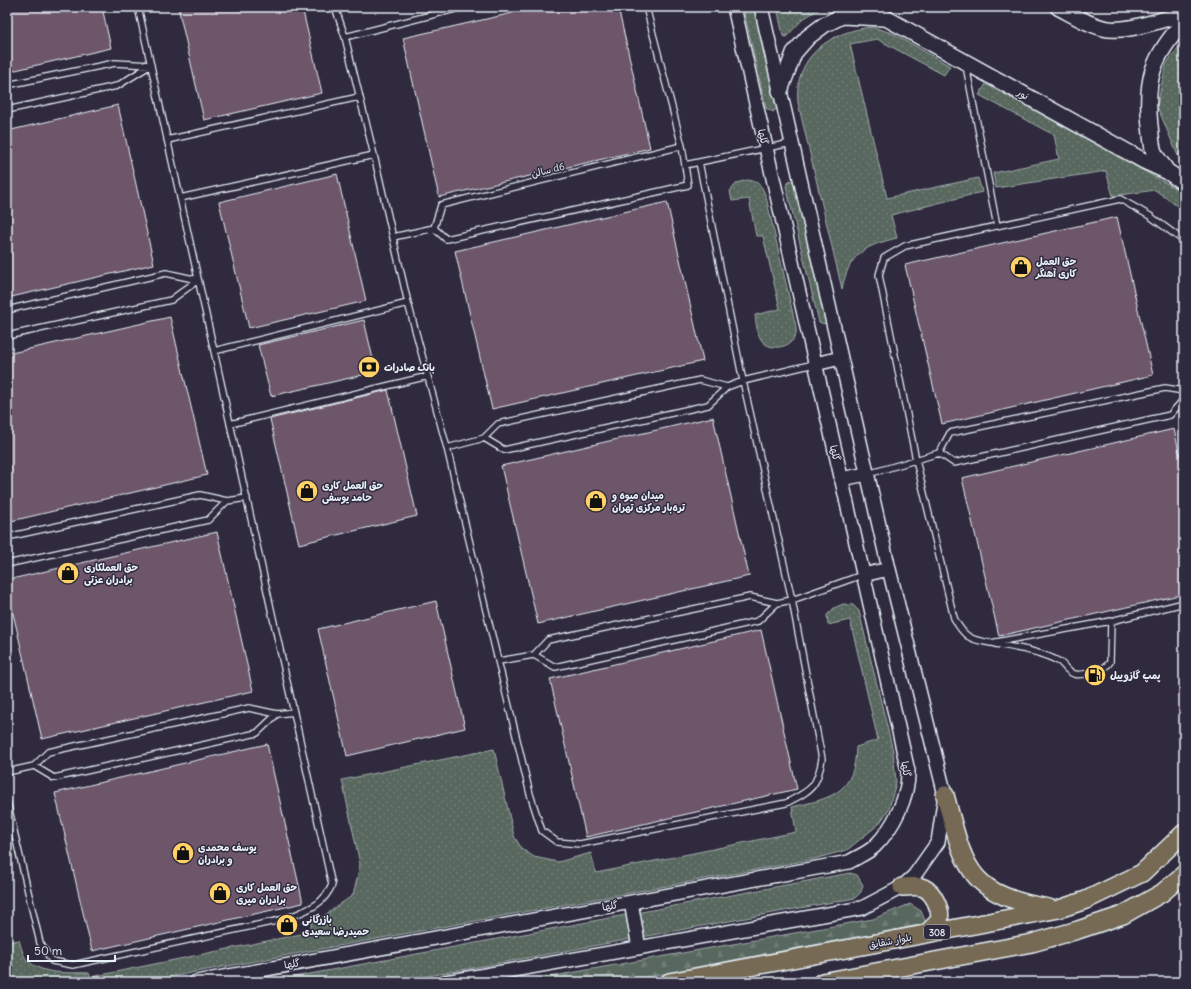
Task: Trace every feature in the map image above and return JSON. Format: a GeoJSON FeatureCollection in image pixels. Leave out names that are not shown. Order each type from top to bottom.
{"type":"FeatureCollection","features":[{"type":"Feature","properties":{"kind":"main road","name":"نور"},"geometry":{"type":"LineString","coordinates":[[866,7],[1144,161],[1168,172]]}},
{"type":"Feature","properties":{"kind":"main road"},"geometry":{"type":"LineString","coordinates":[[1058,7],[1094,25],[1116,29],[1184,14]]}},
{"type":"Feature","properties":{"kind":"main road"},"geometry":{"type":"LineString","coordinates":[[780,91],[794,53],[808,37],[824,25],[842,16],[887,19]]}},
{"type":"Feature","properties":{"kind":"main road"},"geometry":{"type":"LineString","coordinates":[[1183,178],[1168,172],[1153,153],[1147,98],[1149,83],[1159,58],[1184,22]]}},
{"type":"Feature","properties":{"kind":"main road"},"geometry":{"type":"LineString","coordinates":[[945,795],[961,853],[977,880],[989,889],[1003,896],[1034,906],[1059,909]]}},
{"type":"Feature","properties":{"kind":"main road","name":"بلوار شقایق"},"geometry":{"type":"LineString","coordinates":[[669,982],[1059,909],[1086,900],[1142,873],[1184,833]]}},
{"type":"Feature","properties":{"kind":"main road"},"geometry":{"type":"LineString","coordinates":[[822,982],[1032,943],[1078,930],[1123,915],[1162,893],[1184,874]]}},
{"type":"Feature","properties":{"kind":"main road"},"geometry":{"type":"LineString","coordinates":[[902,887],[917,886],[925,888],[936,902],[940,910],[939,921],[926,934]]}},
{"type":"Feature","properties":{"kind":"street","name":"گلها"},"geometry":{"type":"LineString","coordinates":[[196,982],[849,862],[875,847],[894,822],[908,782],[908,771],[734,7]]}},
{"type":"Feature","properties":{"kind":"street"},"geometry":{"type":"LineString","coordinates":[[446,982],[862,908],[902,887],[914,876],[938,842],[945,795],[889,569],[761,7]]}},
{"type":"Feature","properties":{"kind":"street"},"geometry":{"type":"LineString","coordinates":[[815,364],[841,358]]}},
{"type":"Feature","properties":{"kind":"street"},"geometry":{"type":"LineString","coordinates":[[841,479],[867,474]]}},
{"type":"Feature","properties":{"kind":"street"},"geometry":{"type":"LineString","coordinates":[[863,575],[889,569]]}},
{"type":"Feature","properties":{"kind":"street"},"geometry":{"type":"LineString","coordinates":[[630,902],[639,948]]}},
{"type":"Feature","properties":{"kind":"street"},"geometry":{"type":"LineString","coordinates":[[851,982],[879,971]]}},
{"type":"Feature","properties":{"kind":"lane"},"geometry":{"type":"LineString","coordinates":[[7,802],[40,943],[52,961],[73,965],[285,919],[311,908],[326,898],[332,885],[138,7]]}},
{"type":"Feature","properties":{"kind":"lane"},"geometry":{"type":"LineString","coordinates":[[335,7],[345,37],[408,303],[447,448],[530,794],[542,831],[557,842],[580,844],[786,803],[810,791],[819,777],[822,759],[792,600],[743,381],[699,162]]}},
{"type":"Feature","properties":{"kind":"lane"},"geometry":{"type":"LineString","coordinates":[[345,37],[464,7]]}},
{"type":"Feature","properties":{"kind":"lane"},"geometry":{"type":"LineString","coordinates":[[393,238],[434,228],[446,239],[688,185],[682,146],[646,7]]}},
{"type":"Feature","properties":{"kind":"lane"},"geometry":{"type":"LineString","coordinates":[[7,85],[115,62],[151,64]]}},
{"type":"Feature","properties":{"kind":"lane"},"geometry":{"type":"LineString","coordinates":[[965,62],[997,226]]}},
{"type":"Feature","properties":{"kind":"lane"},"geometry":{"type":"LineString","coordinates":[[7,110],[118,86],[151,64]]}},
{"type":"Feature","properties":{"kind":"lane"},"geometry":{"type":"LineString","coordinates":[[168,140],[359,97]]}},
{"type":"Feature","properties":{"kind":"lane"},"geometry":{"type":"LineString","coordinates":[[685,165],[791,143]]}},
{"type":"Feature","properties":{"kind":"lane","name":"سالن d6"},"geometry":{"type":"LineString","coordinates":[[434,228],[441,205],[682,146]]}},
{"type":"Feature","properties":{"kind":"lane"},"geometry":{"type":"LineString","coordinates":[[180,198],[374,155]]}},
{"type":"Feature","properties":{"kind":"lane"},"geometry":{"type":"LineString","coordinates":[[1111,621],[1110,662],[1108,666],[1103,669],[1076,674],[1070,672],[1061,663],[1032,651],[973,641],[961,632],[954,618],[916,460],[879,275],[884,258],[905,246],[1120,199],[1150,216],[1184,241]]}},
{"type":"Feature","properties":{"kind":"lane"},"geometry":{"type":"LineString","coordinates":[[7,310],[166,273],[198,280]]}},
{"type":"Feature","properties":{"kind":"lane"},"geometry":{"type":"LineString","coordinates":[[7,336],[171,300],[198,280]]}},
{"type":"Feature","properties":{"kind":"lane"},"geometry":{"type":"LineString","coordinates":[[214,351],[408,303]]}},
{"type":"Feature","properties":{"kind":"lane"},"geometry":{"type":"LineString","coordinates":[[484,438],[504,450],[708,405],[727,387],[743,381],[815,364]]}},
{"type":"Feature","properties":{"kind":"lane"},"geometry":{"type":"LineString","coordinates":[[230,424],[428,376]]}},
{"type":"Feature","properties":{"kind":"lane"},"geometry":{"type":"LineString","coordinates":[[447,448],[484,438],[498,424],[700,380],[727,387]]}},
{"type":"Feature","properties":{"kind":"lane"},"geometry":{"type":"LineString","coordinates":[[867,474],[939,453],[950,433],[1165,388],[1184,391]]}},
{"type":"Feature","properties":{"kind":"lane"},"geometry":{"type":"LineString","coordinates":[[939,453],[954,464],[1170,415],[1184,399]]}},
{"type":"Feature","properties":{"kind":"lane"},"geometry":{"type":"LineString","coordinates":[[7,537],[200,495],[227,501],[247,498]]}},
{"type":"Feature","properties":{"kind":"lane"},"geometry":{"type":"LineString","coordinates":[[7,564],[208,520],[227,501]]}},
{"type":"Feature","properties":{"kind":"lane"},"geometry":{"type":"LineString","coordinates":[[499,661],[534,655],[548,640],[750,596],[777,603],[792,600],[863,575]]}},
{"type":"Feature","properties":{"kind":"lane"},"geometry":{"type":"LineString","coordinates":[[534,655],[554,667],[758,621],[777,603]]}},
{"type":"Feature","properties":{"kind":"lane"},"geometry":{"type":"LineString","coordinates":[[991,643],[1111,621],[1184,603]]}},
{"type":"Feature","properties":{"kind":"lane"},"geometry":{"type":"LineString","coordinates":[[7,772],[34,766],[48,752],[249,708],[277,714],[294,712]]}},
{"type":"Feature","properties":{"kind":"lane"},"geometry":{"type":"LineString","coordinates":[[34,766],[54,778],[257,733],[277,714]]}},
{"type":"Feature","properties":{"kind":"green space"},"geometry":{"type":"Polygon","coordinates":[[[743,7],[755,7],[778,107],[773,112],[766,108],[743,7]]]}},
{"type":"Feature","properties":{"kind":"green space"},"geometry":{"type":"Polygon","coordinates":[[[777,7],[827,7],[819,9],[803,19],[786,37],[783,36],[777,7]]]}},
{"type":"Feature","properties":{"kind":"green space"},"geometry":{"type":"Polygon","coordinates":[[[872,27],[892,33],[950,66],[944,75],[877,39],[850,44],[887,198],[978,178],[982,192],[891,215],[897,238],[875,244],[860,253],[849,267],[842,289],[798,103],[798,87],[802,72],[808,60],[817,49],[842,34],[872,27]]]}},
{"type":"Feature","properties":{"kind":"green space"},"geometry":{"type":"Polygon","coordinates":[[[1184,40],[1184,155],[1178,156],[1157,106],[1166,64],[1184,40]]]}},
{"type":"Feature","properties":{"kind":"green space"},"geometry":{"type":"Polygon","coordinates":[[[986,84],[1184,193],[1184,211],[1155,190],[1113,196],[1106,171],[996,188],[993,173],[1059,159],[1054,135],[979,95],[986,84]]]}},
{"type":"Feature","properties":{"kind":"green space"},"geometry":{"type":"Polygon","coordinates":[[[747,180],[760,185],[766,197],[796,327],[796,334],[793,340],[785,346],[771,347],[767,345],[759,336],[757,329],[755,315],[780,309],[763,236],[756,236],[749,199],[732,201],[730,191],[737,183],[747,180]]]}},
{"type":"Feature","properties":{"kind":"green space"},"geometry":{"type":"Polygon","coordinates":[[[790,180],[795,183],[827,321],[824,324],[819,322],[786,186],[790,180]]]}},
{"type":"Feature","properties":{"kind":"green space"},"geometry":{"type":"Polygon","coordinates":[[[843,604],[853,605],[859,611],[893,751],[896,782],[889,809],[879,824],[847,850],[814,859],[141,982],[14,982],[7,977],[7,942],[19,940],[27,960],[41,969],[65,973],[89,973],[91,977],[311,932],[311,922],[318,920],[353,895],[357,879],[360,864],[342,780],[494,749],[514,836],[522,849],[534,857],[558,862],[591,853],[596,873],[796,832],[792,807],[818,800],[838,791],[846,784],[851,775],[855,763],[856,747],[878,740],[850,620],[828,625],[827,615],[834,608],[843,604]]]}},
{"type":"Feature","properties":{"kind":"green space"},"geometry":{"type":"Polygon","coordinates":[[[850,873],[857,875],[863,885],[861,892],[855,898],[396,982],[267,982],[850,873]]]}},
{"type":"Feature","properties":{"kind":"green space"},"geometry":{"type":"Polygon","coordinates":[[[910,904],[921,911],[926,923],[809,950],[615,982],[520,982],[873,919],[910,904]]]}},
{"type":"Feature","properties":{"kind":"building"},"geometry":{"type":"Polygon","coordinates":[[[7,7],[102,7],[111,48],[7,72],[7,7]]]}},
{"type":"Feature","properties":{"kind":"building"},"geometry":{"type":"Polygon","coordinates":[[[178,7],[302,7],[322,93],[204,120],[178,7]]]}},
{"type":"Feature","properties":{"kind":"building"},"geometry":{"type":"Polygon","coordinates":[[[539,7],[618,7],[650,148],[439,197],[403,38],[539,7]]]}},
{"type":"Feature","properties":{"kind":"building"},"geometry":{"type":"Polygon","coordinates":[[[118,105],[154,264],[7,298],[7,131],[118,105]]]}},
{"type":"Feature","properties":{"kind":"building"},"geometry":{"type":"Polygon","coordinates":[[[337,174],[366,301],[249,328],[219,202],[337,174]]]}},
{"type":"Feature","properties":{"kind":"building"},"geometry":{"type":"Polygon","coordinates":[[[667,202],[703,361],[492,409],[455,251],[667,202]]]}},
{"type":"Feature","properties":{"kind":"building"},"geometry":{"type":"Polygon","coordinates":[[[1117,217],[1153,375],[942,424],[905,265],[1117,217]]]}},
{"type":"Feature","properties":{"kind":"building"},"geometry":{"type":"Polygon","coordinates":[[[170,317],[207,475],[7,522],[7,354],[170,317]]]}},
{"type":"Feature","properties":{"kind":"building"},"geometry":{"type":"Polygon","coordinates":[[[364,320],[376,372],[271,396],[258,345],[364,320]]]}},
{"type":"Feature","properties":{"kind":"building"},"geometry":{"type":"Polygon","coordinates":[[[388,390],[417,516],[299,544],[270,419],[388,390]]]}},
{"type":"Feature","properties":{"kind":"building"},"geometry":{"type":"Polygon","coordinates":[[[713,417],[749,576],[538,624],[501,466],[713,417]]]}},
{"type":"Feature","properties":{"kind":"building"},"geometry":{"type":"Polygon","coordinates":[[[1174,429],[1184,474],[1184,594],[999,636],[962,478],[1174,429]]]}},
{"type":"Feature","properties":{"kind":"building"},"geometry":{"type":"Polygon","coordinates":[[[217,532],[253,691],[42,739],[7,587],[7,580],[217,532]]]}},
{"type":"Feature","properties":{"kind":"building"},"geometry":{"type":"Polygon","coordinates":[[[436,601],[465,728],[347,756],[318,629],[436,601]]]}},
{"type":"Feature","properties":{"kind":"building"},"geometry":{"type":"Polygon","coordinates":[[[761,630],[797,789],[586,837],[550,679],[761,630]]]}},
{"type":"Feature","properties":{"kind":"building"},"geometry":{"type":"Polygon","coordinates":[[[267,744],[303,903],[92,951],[55,793],[267,744]]]}},
{"type":"Feature","properties":{"kind":"place","name":"حق العمل کاری آهنگر"},"geometry":{"type":"Point","coordinates":[1021,267]}},
{"type":"Feature","properties":{"kind":"place","name":"بانک صادرات"},"geometry":{"type":"Point","coordinates":[369,367]}},
{"type":"Feature","properties":{"kind":"place","name":"حق العمل کاری حامد یوسفی"},"geometry":{"type":"Point","coordinates":[307,491]}},
{"type":"Feature","properties":{"kind":"place","name":"میدان میوه و تره‌بار مرکزی تهران"},"geometry":{"type":"Point","coordinates":[596,501]}},
{"type":"Feature","properties":{"kind":"place","name":"حق العملکاری برادران عزتی"},"geometry":{"type":"Point","coordinates":[68,573]}},
{"type":"Feature","properties":{"kind":"place","name":"پمپ گازوییل"},"geometry":{"type":"Point","coordinates":[1095,675]}},
{"type":"Feature","properties":{"kind":"place","name":"یوسف محمدی و برادران"},"geometry":{"type":"Point","coordinates":[183,853]}},
{"type":"Feature","properties":{"kind":"place","name":"حق العمل کاری برادران میری"},"geometry":{"type":"Point","coordinates":[220,893]}},
{"type":"Feature","properties":{"kind":"place","name":"بازرگانی حمیدرضا سعیدی"},"geometry":{"type":"Point","coordinates":[287,925]}}]}
